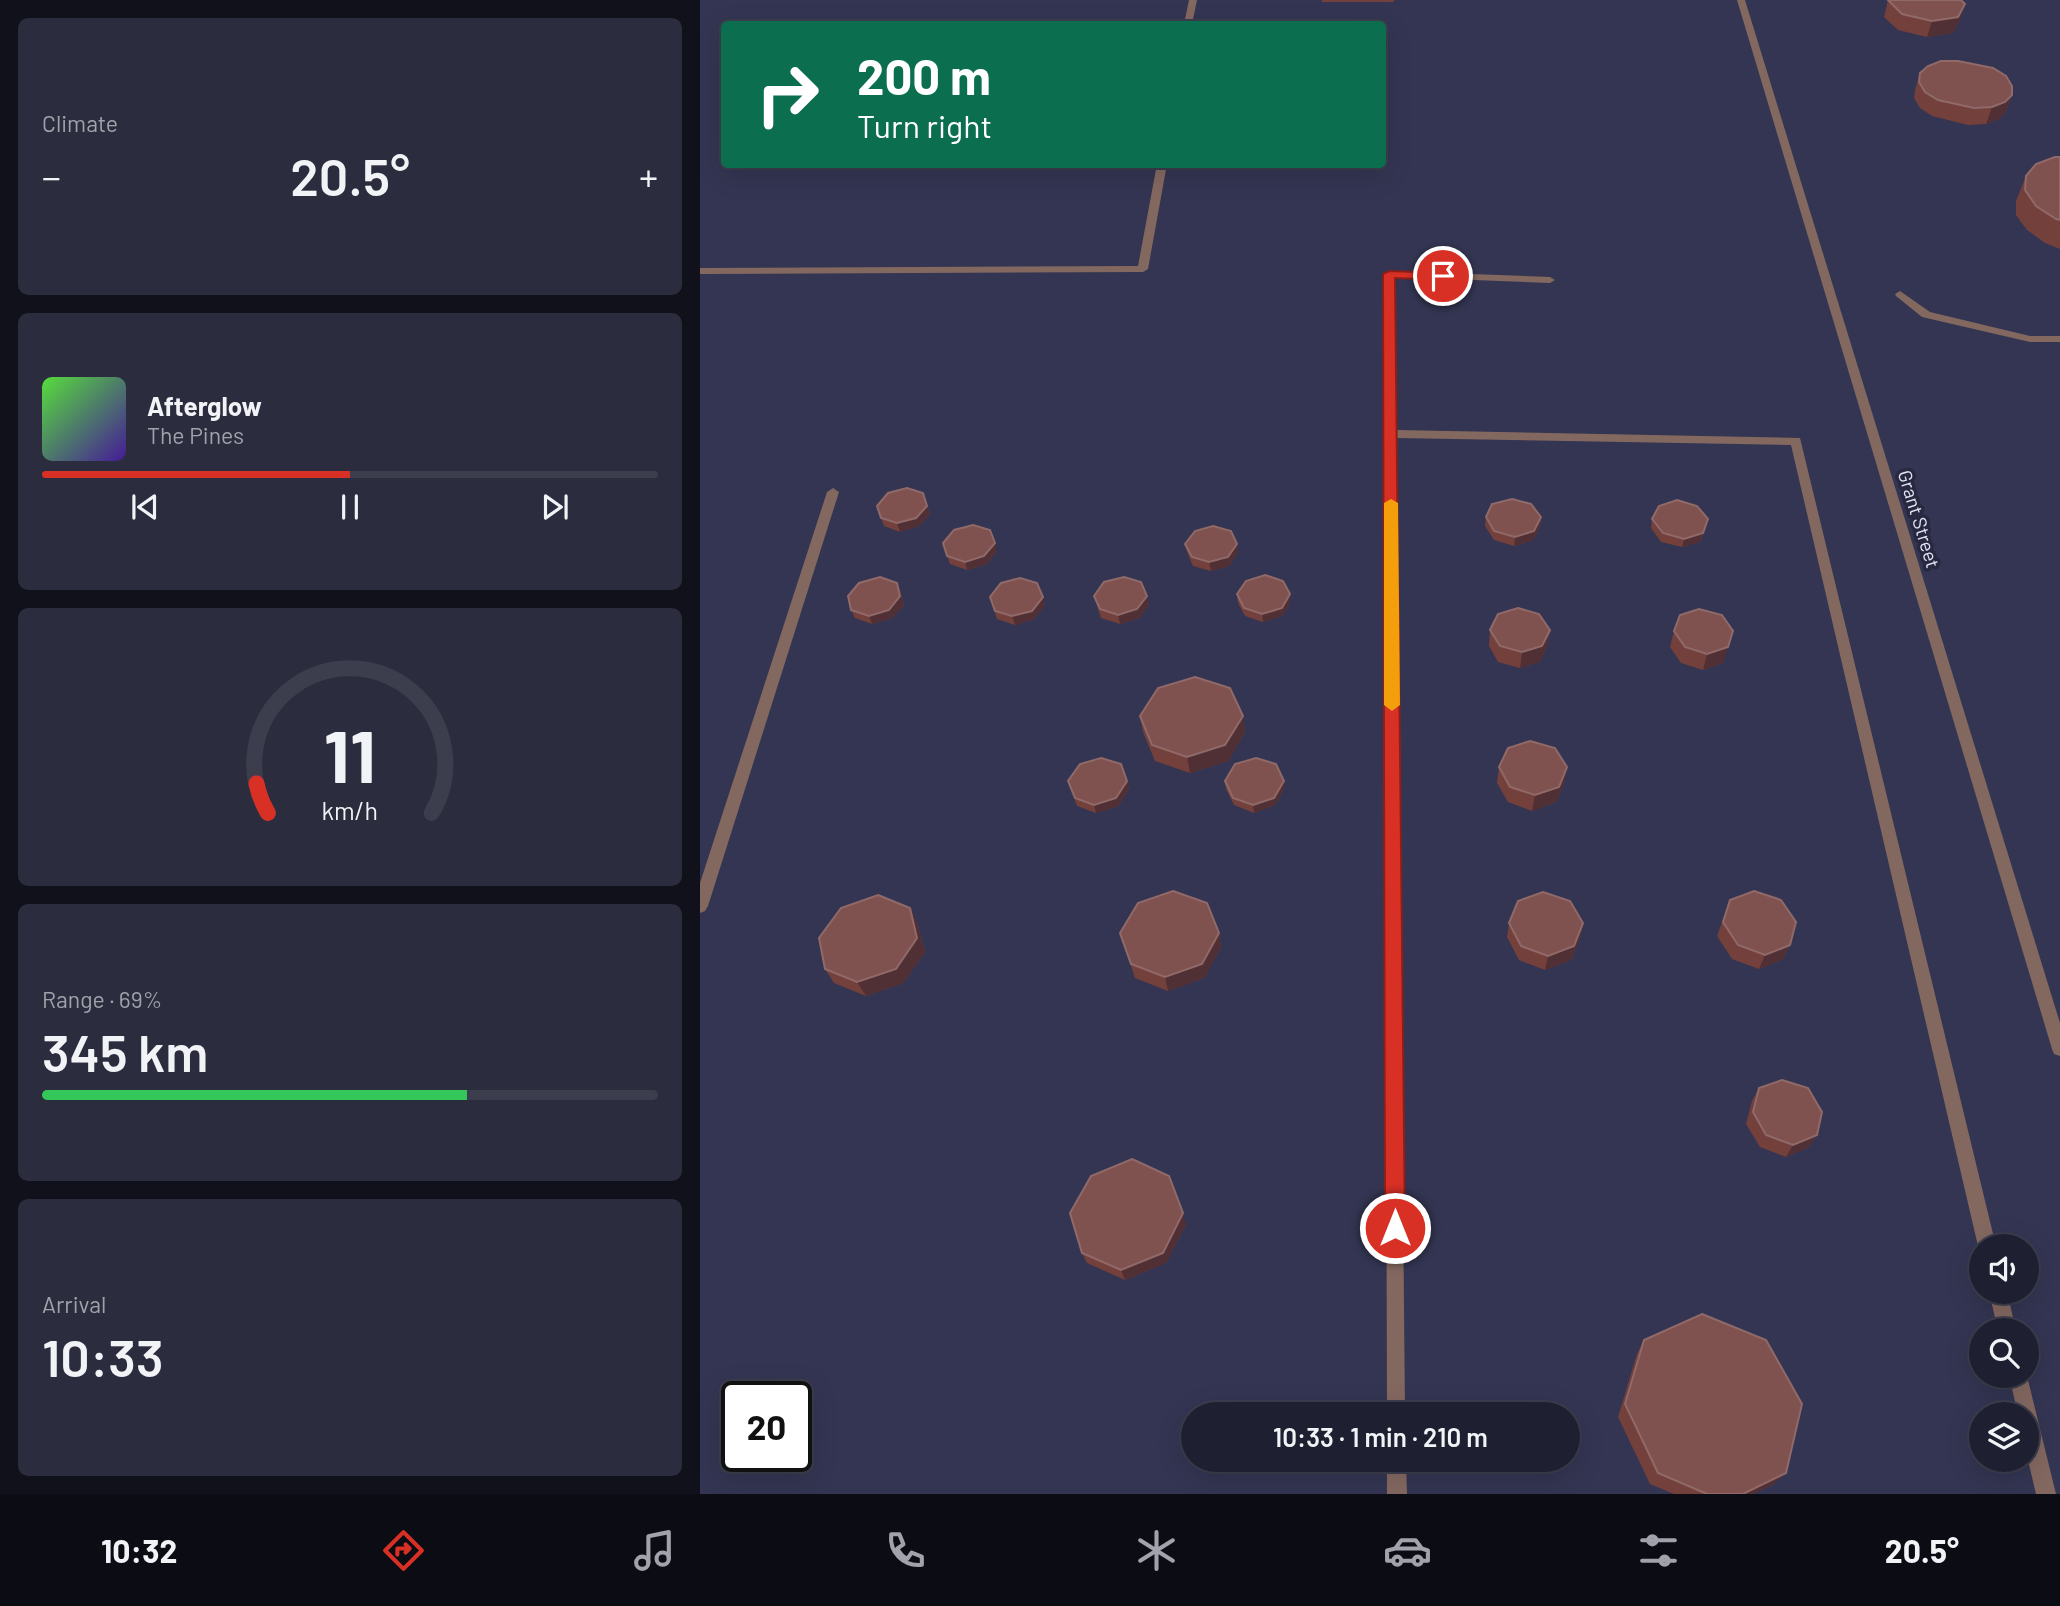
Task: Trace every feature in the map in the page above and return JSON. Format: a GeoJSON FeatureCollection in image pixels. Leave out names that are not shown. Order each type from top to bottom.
{"type":"FeatureCollection","features":[{"type":"Feature","properties":{"kind":"street"},"geometry":{"type":"LineString","coordinates":[[1189,21],[1193,0]]}},
{"type":"Feature","properties":{"kind":"street","name":"Grant Street"},"geometry":{"type":"LineString","coordinates":[[1741,0],[2060,1049]]}},
{"type":"Feature","properties":{"kind":"street"},"geometry":{"type":"LineString","coordinates":[[700,271],[1143,270],[1161,168]]}},
{"type":"Feature","properties":{"kind":"street"},"geometry":{"type":"LineString","coordinates":[[1396,1402],[1389,274],[1550,280]]}},
{"type":"Feature","properties":{"kind":"street"},"geometry":{"type":"LineString","coordinates":[[1900,294],[1926,315],[2030,340],[2060,340]]}},
{"type":"Feature","properties":{"kind":"street"},"geometry":{"type":"LineString","coordinates":[[1390,434],[1796,441],[1984,1234]]}},
{"type":"Feature","properties":{"kind":"street"},"geometry":{"type":"LineString","coordinates":[[700,906],[833,492]]}},
{"type":"Feature","properties":{"kind":"street"},"geometry":{"type":"LineString","coordinates":[[2021,1388],[2046,1494]]}},
{"type":"Feature","properties":{"kind":"street"},"geometry":{"type":"LineString","coordinates":[[1396,1472],[1397,1494]]}},
{"type":"Feature","properties":{"kind":"shaded area"},"geometry":{"type":"Polygon","coordinates":[[[700,0],[2060,0],[2060,1494],[700,1494],[700,0]]]}},
{"type":"Feature","properties":{"kind":"building"},"geometry":{"type":"Polygon","coordinates":[[[1888,0],[1961,0],[1965,4],[1958,17],[1932,21],[1902,14],[1888,0]]]}},
{"type":"Feature","properties":{"kind":"building"},"geometry":{"type":"Polygon","coordinates":[[[1941,61],[1958,61],[1993,68],[2006,76],[2012,86],[2012,95],[2005,102],[1992,107],[1974,108],[1938,100],[1925,92],[1919,82],[1920,73],[1928,66],[1941,61]]]}},
{"type":"Feature","properties":{"kind":"building"},"geometry":{"type":"Polygon","coordinates":[[[2060,157],[2060,220],[2036,206],[2025,190],[2026,176],[2036,164],[2060,157]]]}},
{"type":"Feature","properties":{"kind":"building"},"geometry":{"type":"Polygon","coordinates":[[[907,488],[923,493],[927,506],[916,518],[897,523],[881,518],[877,506],[888,493],[907,488]]]}},
{"type":"Feature","properties":{"kind":"building"},"geometry":{"type":"Polygon","coordinates":[[[1512,499],[1531,504],[1541,517],[1534,531],[1515,537],[1494,531],[1486,517],[1492,504],[1512,499]]]}},
{"type":"Feature","properties":{"kind":"building"},"geometry":{"type":"Polygon","coordinates":[[[1677,500],[1697,506],[1708,519],[1703,533],[1684,539],[1663,533],[1652,519],[1659,506],[1677,500]]]}},
{"type":"Feature","properties":{"kind":"building"},"geometry":{"type":"Polygon","coordinates":[[[973,525],[990,530],[995,543],[984,556],[965,562],[947,556],[943,543],[954,530],[973,525]]]}},
{"type":"Feature","properties":{"kind":"building"},"geometry":{"type":"Polygon","coordinates":[[[1213,526],[1231,531],[1237,544],[1228,557],[1209,562],[1192,557],[1185,544],[1195,531],[1213,526]]]}},
{"type":"Feature","properties":{"kind":"building"},"geometry":{"type":"Polygon","coordinates":[[[1265,575],[1283,581],[1290,594],[1282,608],[1262,614],[1244,608],[1237,594],[1246,581],[1265,575]]]}},
{"type":"Feature","properties":{"kind":"building"},"geometry":{"type":"Polygon","coordinates":[[[880,577],[897,583],[900,596],[889,610],[869,616],[851,610],[848,596],[859,583],[880,577]]]}},
{"type":"Feature","properties":{"kind":"building"},"geometry":{"type":"Polygon","coordinates":[[[1124,577],[1141,582],[1147,596],[1137,609],[1118,615],[1100,609],[1094,596],[1104,582],[1124,577]]]}},
{"type":"Feature","properties":{"kind":"building"},"geometry":{"type":"Polygon","coordinates":[[[1020,578],[1037,583],[1043,597],[1032,611],[1012,616],[995,611],[990,597],[1001,583],[1020,578]]]}},
{"type":"Feature","properties":{"kind":"building"},"geometry":{"type":"Polygon","coordinates":[[[1518,608],[1539,614],[1550,630],[1542,646],[1522,652],[1500,646],[1490,630],[1498,614],[1518,608]]]}},
{"type":"Feature","properties":{"kind":"building"},"geometry":{"type":"Polygon","coordinates":[[[1699,609],[1722,615],[1733,631],[1728,647],[1707,654],[1685,647],[1674,631],[1680,615],[1699,609]]]}},
{"type":"Feature","properties":{"kind":"building"},"geometry":{"type":"Polygon","coordinates":[[[1195,677],[1230,688],[1243,716],[1225,745],[1187,757],[1152,745],[1140,716],[1158,688],[1195,677]]]}},
{"type":"Feature","properties":{"kind":"building"},"geometry":{"type":"Polygon","coordinates":[[[1530,741],[1555,748],[1567,767],[1559,787],[1535,795],[1510,787],[1499,767],[1508,748],[1530,741]]]}},
{"type":"Feature","properties":{"kind":"building"},"geometry":{"type":"Polygon","coordinates":[[[1101,758],[1121,764],[1127,781],[1116,798],[1094,805],[1075,798],[1068,781],[1080,764],[1101,758]]]}},
{"type":"Feature","properties":{"kind":"building"},"geometry":{"type":"Polygon","coordinates":[[[1256,758],[1276,764],[1284,781],[1274,798],[1253,805],[1233,798],[1225,781],[1235,764],[1256,758]]]}},
{"type":"Feature","properties":{"kind":"building"},"geometry":{"type":"Polygon","coordinates":[[[1173,891],[1207,903],[1219,933],[1202,964],[1165,977],[1131,964],[1120,933],[1138,903],[1173,891]]]}},
{"type":"Feature","properties":{"kind":"building"},"geometry":{"type":"Polygon","coordinates":[[[1754,891],[1781,900],[1796,922],[1790,945],[1765,955],[1738,945],[1723,922],[1730,900],[1754,891]]]}},
{"type":"Feature","properties":{"kind":"building"},"geometry":{"type":"Polygon","coordinates":[[[1543,892],[1570,901],[1583,923],[1574,946],[1548,956],[1521,946],[1509,923],[1518,901],[1543,892]]]}},
{"type":"Feature","properties":{"kind":"building"},"geometry":{"type":"Polygon","coordinates":[[[878,895],[910,908],[917,938],[896,969],[857,982],[825,969],[819,938],[841,908],[878,895]]]}},
{"type":"Feature","properties":{"kind":"building"},"geometry":{"type":"Polygon","coordinates":[[[1782,1080],[1808,1088],[1822,1112],[1817,1135],[1793,1145],[1766,1135],[1753,1112],[1759,1088],[1782,1080]]]}},
{"type":"Feature","properties":{"kind":"building"},"geometry":{"type":"Polygon","coordinates":[[[1132,1159],[1169,1176],[1183,1213],[1163,1253],[1121,1270],[1082,1253],[1070,1213],[1091,1176],[1132,1159]]]}},
{"type":"Feature","properties":{"kind":"building"},"geometry":{"type":"Polygon","coordinates":[[[1702,1314],[1766,1340],[1802,1404],[1786,1473],[1743,1494],[1707,1494],[1658,1473],[1625,1404],[1644,1340],[1702,1314]]]}},
{"type":"Feature","properties":{"kind":"slow traffic"},"geometry":{"type":"LineString","coordinates":[[1391,503],[1392,705]]}},
{"type":"Feature","properties":{"kind":"route"},"geometry":{"type":"LineString","coordinates":[[1395,1228],[1389,274],[1443,276]]}}]}
